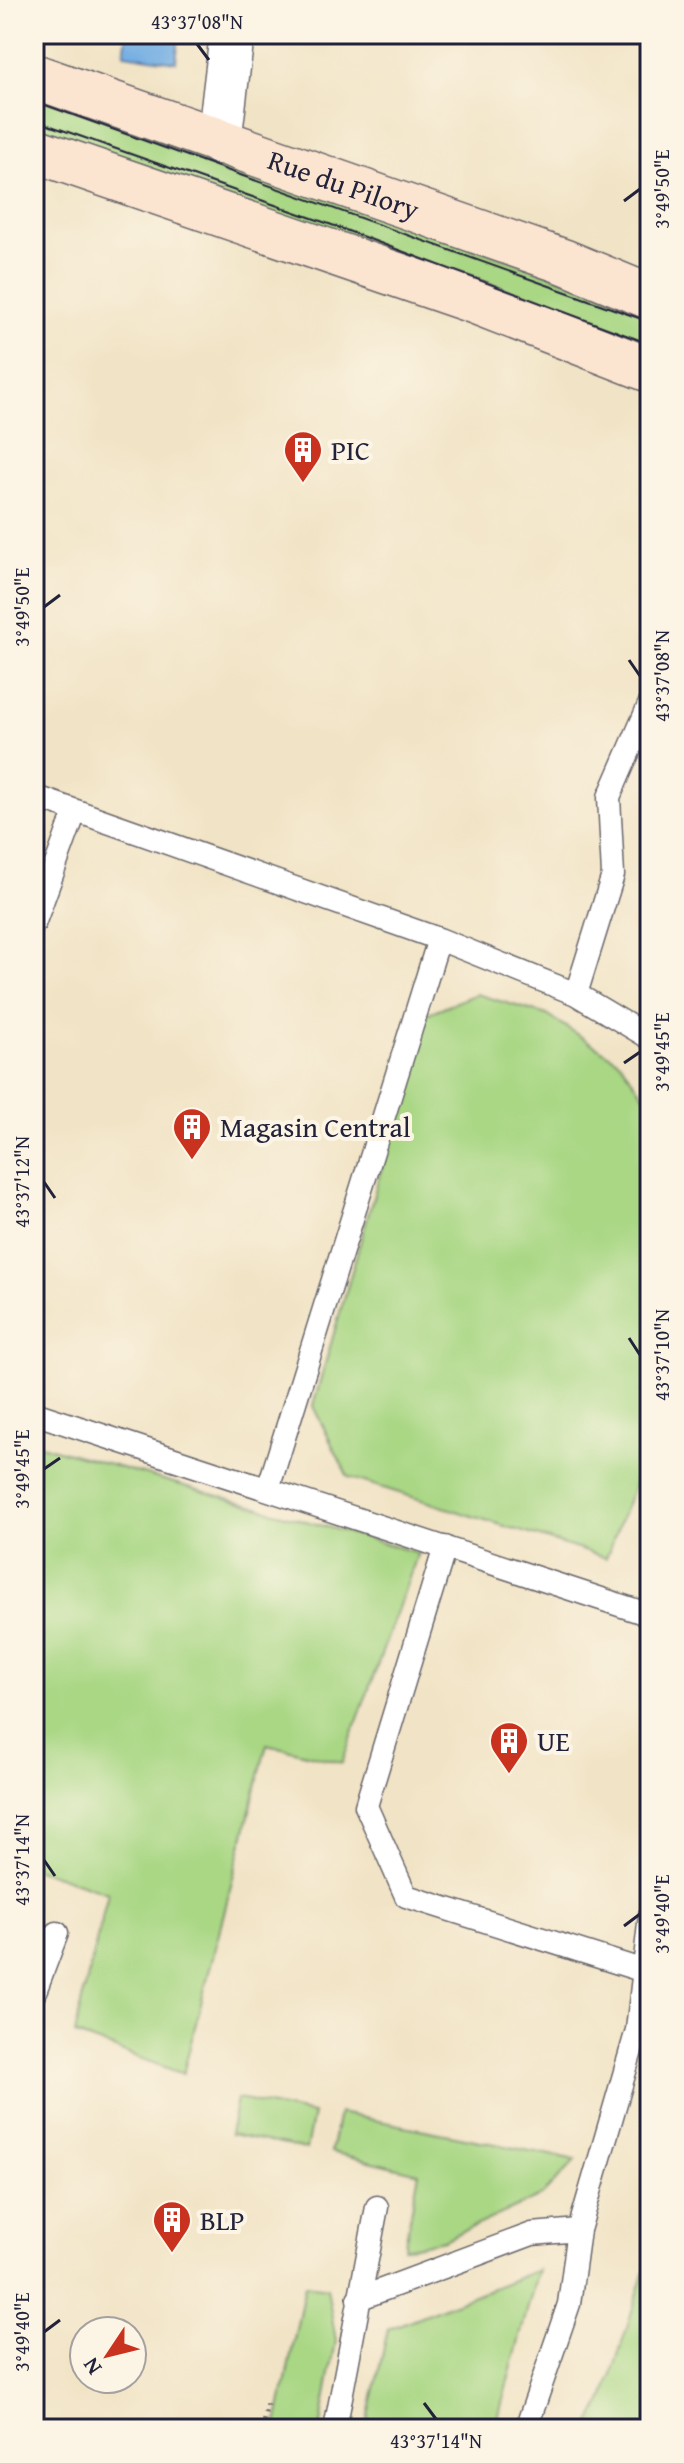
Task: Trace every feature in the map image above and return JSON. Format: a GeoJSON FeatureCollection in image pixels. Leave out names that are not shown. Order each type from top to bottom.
{"type":"FeatureCollection","features":[{"type":"Feature","properties":{"kind":"main road","name":"Rue du Pilory"},"geometry":{"type":"LineString","coordinates":[[34,76],[565,262],[650,297]]}},
{"type":"Feature","properties":{"kind":"main road"},"geometry":{"type":"LineString","coordinates":[[34,150],[476,302],[650,370]]}},
{"type":"Feature","properties":{"kind":"street"},"geometry":{"type":"LineString","coordinates":[[219,142],[232,34]]}},
{"type":"Feature","properties":{"kind":"lane"},"geometry":{"type":"LineString","coordinates":[[576,994],[613,875],[609,797],[650,703]]}},
{"type":"Feature","properties":{"kind":"lane"},"geometry":{"type":"LineString","coordinates":[[34,796],[439,939],[576,994],[650,1038]]}},
{"type":"Feature","properties":{"kind":"lane"},"geometry":{"type":"LineString","coordinates":[[34,924],[75,812]]}},
{"type":"Feature","properties":{"kind":"lane"},"geometry":{"type":"LineString","coordinates":[[268,1489],[439,939]]}},
{"type":"Feature","properties":{"kind":"lane"},"geometry":{"type":"LineString","coordinates":[[34,1413],[650,1615]]}},
{"type":"Feature","properties":{"kind":"lane"},"geometry":{"type":"LineString","coordinates":[[445,1547],[366,1806],[406,1896],[644,1971]]}},
{"type":"Feature","properties":{"kind":"lane"},"geometry":{"type":"LineString","coordinates":[[526,2429],[569,2304],[579,2230],[637,2030],[650,1915]]}},
{"type":"Feature","properties":{"kind":"lane"},"geometry":{"type":"LineString","coordinates":[[34,1994],[57,1933]]}},
{"type":"Feature","properties":{"kind":"lane"},"geometry":{"type":"LineString","coordinates":[[335,2429],[377,2207]]}},
{"type":"Feature","properties":{"kind":"lane"},"geometry":{"type":"LineString","coordinates":[[358,2299],[532,2234],[579,2230]]}},
{"type":"Feature","properties":{"kind":"path"},"geometry":{"type":"LineString","coordinates":[[262,2429],[268,2398]]}},
{"type":"Feature","properties":{"kind":"green space"},"geometry":{"type":"Polygon","coordinates":[[[34,88],[650,311],[650,355],[34,133],[34,88]]]}},
{"type":"Feature","properties":{"kind":"green space"},"geometry":{"type":"Polygon","coordinates":[[[476,994],[547,1015],[619,1061],[650,1103],[650,1444],[606,1558],[348,1477],[313,1406],[426,1014],[476,994]]]}},
{"type":"Feature","properties":{"kind":"green space"},"geometry":{"type":"Polygon","coordinates":[[[34,1443],[418,1553],[342,1763],[267,1744],[183,2074],[74,2034],[108,1893],[34,1868],[34,1443]]]}},
{"type":"Feature","properties":{"kind":"green space"},"geometry":{"type":"Polygon","coordinates":[[[237,2099],[313,2114],[306,2149],[230,2134],[237,2099]]]}},
{"type":"Feature","properties":{"kind":"green space"},"geometry":{"type":"Polygon","coordinates":[[[339,2113],[576,2160],[543,2195],[444,2240],[404,2248],[419,2173],[331,2152],[339,2113]]]}},
{"type":"Feature","properties":{"kind":"green space"},"geometry":{"type":"Polygon","coordinates":[[[650,2255],[650,2429],[588,2429],[605,2396],[650,2255]]]}},
{"type":"Feature","properties":{"kind":"green space"},"geometry":{"type":"Polygon","coordinates":[[[538,2270],[495,2429],[366,2429],[388,2329],[538,2270]]]}},
{"type":"Feature","properties":{"kind":"green space"},"geometry":{"type":"Polygon","coordinates":[[[305,2285],[327,2288],[336,2341],[320,2429],[276,2429],[305,2285]]]}},
{"type":"Feature","properties":{"kind":"water"},"geometry":{"type":"Polygon","coordinates":[[[127,34],[179,36],[176,62],[124,54],[127,34]]]}},
{"type":"Feature","properties":{"kind":"tram line"},"geometry":{"type":"LineString","coordinates":[[34,101],[650,322]]}},
{"type":"Feature","properties":{"kind":"tram line"},"geometry":{"type":"LineString","coordinates":[[34,120],[332,225],[650,344]]}},
{"type":"Feature","properties":{"kind":"place","name":"PIC"},"geometry":{"type":"Point","coordinates":[303,484]}},
{"type":"Feature","properties":{"kind":"place","name":"Magasin Central"},"geometry":{"type":"Point","coordinates":[192,1161]}},
{"type":"Feature","properties":{"kind":"place","name":"UE"},"geometry":{"type":"Point","coordinates":[509,1775]}},
{"type":"Feature","properties":{"kind":"place","name":"BLP"},"geometry":{"type":"Point","coordinates":[172,2254]}}]}
